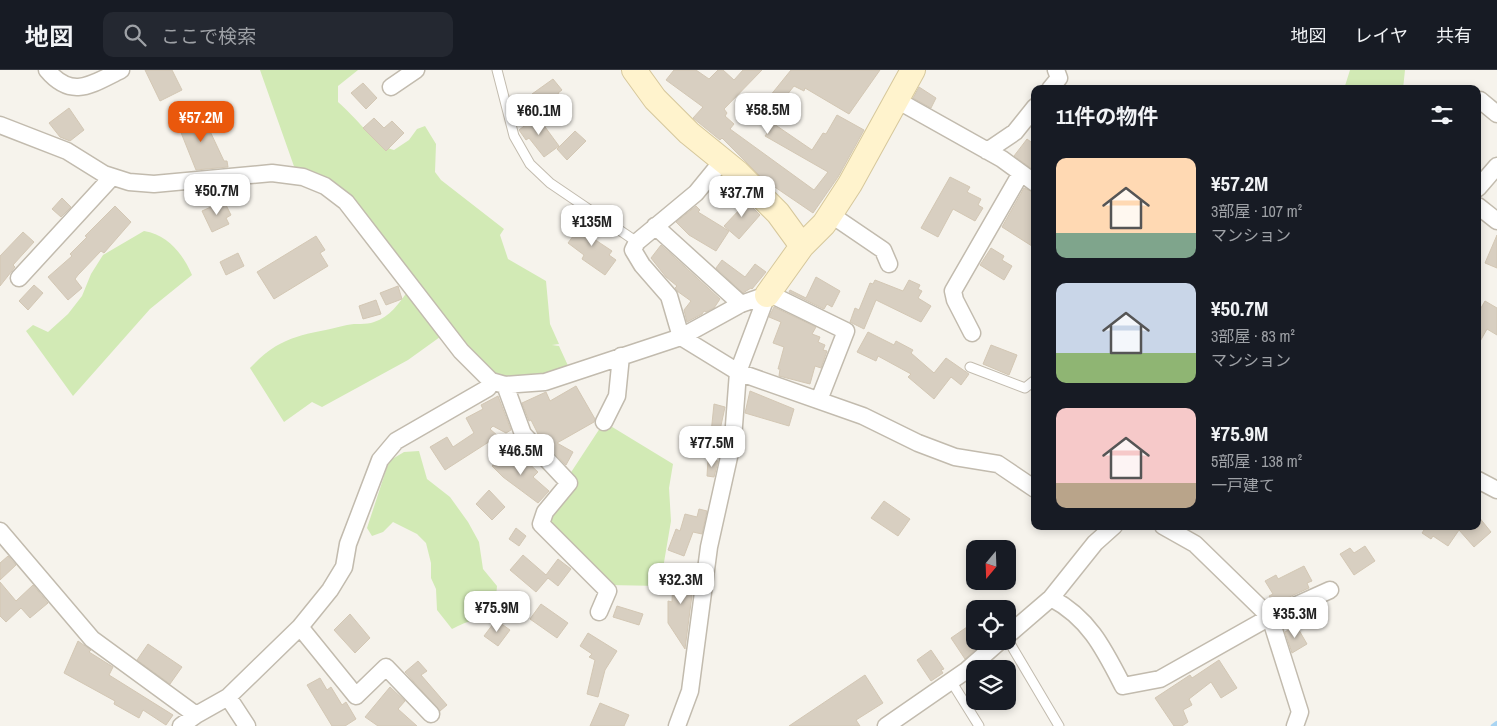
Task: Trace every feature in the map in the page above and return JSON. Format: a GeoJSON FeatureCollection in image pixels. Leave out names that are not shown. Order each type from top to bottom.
{"type":"FeatureCollection","features":[{"type":"Feature","properties":{"kind":"street"},"geometry":{"type":"LineString","coordinates":[[47,70],[64,86],[84,88],[121,70]]}},
{"type":"Feature","properties":{"kind":"street"},"geometry":{"type":"LineString","coordinates":[[391,87],[416,70]]}},
{"type":"Feature","properties":{"kind":"street"},"geometry":{"type":"LineString","coordinates":[[634,70],[662,106],[689,133],[723,160],[778,213],[802,246]]}},
{"type":"Feature","properties":{"kind":"street"},"geometry":{"type":"LineString","coordinates":[[677,726],[690,691],[709,547],[733,439],[738,372],[767,294],[802,246],[824,224],[850,184],[895,99],[913,70]]}},
{"type":"Feature","properties":{"kind":"street"},"geometry":{"type":"LineString","coordinates":[[1053,85],[1059,78],[1056,70]]}},
{"type":"Feature","properties":{"kind":"street"},"geometry":{"type":"LineString","coordinates":[[895,99],[987,151],[1031,181]]}},
{"type":"Feature","properties":{"kind":"street"},"geometry":{"type":"LineString","coordinates":[[1481,101],[1497,114]]}},
{"type":"Feature","properties":{"kind":"street"},"geometry":{"type":"LineString","coordinates":[[987,151],[1015,132],[1031,112]]}},
{"type":"Feature","properties":{"kind":"street"},"geometry":{"type":"LineString","coordinates":[[0,125],[67,150],[104,174],[129,182],[154,184],[272,173],[303,177],[325,186],[346,202],[461,351],[498,383],[522,434],[569,483],[545,512],[542,524],[608,592],[599,612]]}},
{"type":"Feature","properties":{"kind":"street"},"geometry":{"type":"LineString","coordinates":[[723,160],[696,193],[637,242],[633,250],[642,265],[670,296],[682,337],[738,372],[863,416],[918,443],[955,456],[998,464],[1031,486]]}},
{"type":"Feature","properties":{"kind":"street"},"geometry":{"type":"LineString","coordinates":[[1481,184],[1497,166]]}},
{"type":"Feature","properties":{"kind":"street"},"geometry":{"type":"LineString","coordinates":[[972,334],[955,300],[953,291],[1021,173]]}},
{"type":"Feature","properties":{"kind":"street"},"geometry":{"type":"LineString","coordinates":[[18,278],[112,177]]}},
{"type":"Feature","properties":{"kind":"street"},"geometry":{"type":"LineString","coordinates":[[1481,208],[1497,221]]}},
{"type":"Feature","properties":{"kind":"street"},"geometry":{"type":"LineString","coordinates":[[830,214],[883,250],[889,264]]}},
{"type":"Feature","properties":{"kind":"street"},"geometry":{"type":"LineString","coordinates":[[656,226],[741,304]]}},
{"type":"Feature","properties":{"kind":"street"},"geometry":{"type":"LineString","coordinates":[[181,726],[228,697],[300,627],[330,590],[344,567],[348,544],[380,460],[396,441],[488,388],[498,383],[544,382],[682,337],[741,304],[767,294],[846,331],[819,400]]}},
{"type":"Feature","properties":{"kind":"street"},"geometry":{"type":"LineString","coordinates":[[604,422],[618,396],[621,356]]}},
{"type":"Feature","properties":{"kind":"street"},"geometry":{"type":"LineString","coordinates":[[1481,482],[1497,490]]}},
{"type":"Feature","properties":{"kind":"street"},"geometry":{"type":"LineString","coordinates":[[1016,628],[1051,598],[1095,543],[1110,530]]}},
{"type":"Feature","properties":{"kind":"street"},"geometry":{"type":"LineString","coordinates":[[1170,530],[1195,544],[1270,617],[1300,712],[1295,726]]}},
{"type":"Feature","properties":{"kind":"street"},"geometry":{"type":"LineString","coordinates":[[0,531],[92,639],[196,715]]}},
{"type":"Feature","properties":{"kind":"street"},"geometry":{"type":"LineString","coordinates":[[1051,598],[1064,605],[1085,622],[1106,651],[1123,686],[1160,679],[1270,617],[1330,590]]}},
{"type":"Feature","properties":{"kind":"street"},"geometry":{"type":"LineString","coordinates":[[300,627],[356,696],[386,666],[431,714]]}},
{"type":"Feature","properties":{"kind":"street"},"geometry":{"type":"LineString","coordinates":[[886,726],[951,681],[989,650]]}},
{"type":"Feature","properties":{"kind":"street"},"geometry":{"type":"LineString","coordinates":[[228,697],[248,726]]}},
{"type":"Feature","properties":{"kind":"lane"},"geometry":{"type":"LineString","coordinates":[[497,70],[514,136],[530,164],[550,183],[637,242]]}},
{"type":"Feature","properties":{"kind":"lane"},"geometry":{"type":"LineString","coordinates":[[970,367],[1025,388],[1031,383]]}},
{"type":"Feature","properties":{"kind":"lane"},"geometry":{"type":"LineString","coordinates":[[1014,650],[1059,726]]}},
{"type":"Feature","properties":{"kind":"lane"},"geometry":{"type":"LineString","coordinates":[[951,681],[979,726]]}},
{"type":"Feature","properties":{"kind":"green space"},"geometry":{"type":"Polygon","coordinates":[[[260,70],[358,70],[338,86],[338,102],[380,143],[394,150],[409,140],[417,129],[425,126],[436,144],[435,172],[441,180],[504,229],[500,235],[508,259],[546,281],[550,324],[559,344],[552,345],[559,346],[570,370],[546,382],[493,379],[347,204],[296,172],[260,70]]]}},
{"type":"Feature","properties":{"kind":"green space"},"geometry":{"type":"Polygon","coordinates":[[[1350,70],[1405,70],[1403,85],[1345,85],[1350,70]]]}},
{"type":"Feature","properties":{"kind":"green space"},"geometry":{"type":"Polygon","coordinates":[[[144,231],[153,233],[174,247],[192,275],[150,309],[73,396],[26,331],[33,325],[48,332],[68,314],[82,296],[91,274],[103,255],[144,231]]]}},
{"type":"Feature","properties":{"kind":"green space"},"geometry":{"type":"Polygon","coordinates":[[[408,291],[440,337],[408,360],[322,407],[312,402],[284,422],[250,368],[273,348],[284,342],[306,334],[380,320],[394,309],[408,291]]]}},
{"type":"Feature","properties":{"kind":"green space"},"geometry":{"type":"Polygon","coordinates":[[[604,422],[673,464],[669,488],[671,521],[660,586],[608,585],[555,540],[545,512],[604,422]]]}},
{"type":"Feature","properties":{"kind":"green space"},"geometry":{"type":"Polygon","coordinates":[[[419,451],[427,479],[450,497],[468,522],[479,542],[483,569],[497,586],[495,608],[452,629],[437,610],[436,589],[431,578],[431,563],[426,543],[417,534],[393,522],[383,532],[372,536],[367,528],[389,461],[404,452],[419,451]]]}},
{"type":"Feature","properties":{"kind":"building"},"geometry":{"type":"Polygon","coordinates":[[[145,70],[172,70],[182,90],[160,101],[145,70]]]}},
{"type":"Feature","properties":{"kind":"building"},"geometry":{"type":"Polygon","coordinates":[[[674,70],[696,70],[709,79],[718,70],[723,70],[734,80],[743,70],[762,70],[724,109],[727,113],[725,116],[734,124],[730,129],[814,190],[828,172],[765,136],[774,124],[812,150],[823,133],[826,134],[837,115],[864,130],[838,177],[813,213],[763,179],[722,138],[720,140],[693,118],[703,107],[666,80],[674,70]]]}},
{"type":"Feature","properties":{"kind":"building"},"geometry":{"type":"Polygon","coordinates":[[[791,70],[880,70],[849,114],[805,88],[804,91],[794,86],[763,125],[753,117],[791,70]]]}},
{"type":"Feature","properties":{"kind":"building"},"geometry":{"type":"Polygon","coordinates":[[[553,79],[562,90],[558,93],[560,97],[544,109],[532,94],[553,79]]]}},
{"type":"Feature","properties":{"kind":"building"},"geometry":{"type":"Polygon","coordinates":[[[363,83],[377,98],[366,109],[351,93],[363,83]]]}},
{"type":"Feature","properties":{"kind":"building"},"geometry":{"type":"Polygon","coordinates":[[[919,87],[936,98],[931,108],[913,98],[919,87]]]}},
{"type":"Feature","properties":{"kind":"building"},"geometry":{"type":"Polygon","coordinates":[[[69,108],[84,130],[70,141],[60,137],[49,123],[69,108]]]}},
{"type":"Feature","properties":{"kind":"building"},"geometry":{"type":"Polygon","coordinates":[[[201,112],[224,161],[227,161],[228,167],[196,170],[176,120],[201,112]]]}},
{"type":"Feature","properties":{"kind":"building"},"geometry":{"type":"Polygon","coordinates":[[[537,116],[559,146],[544,157],[529,138],[526,140],[519,130],[537,116]]]}},
{"type":"Feature","properties":{"kind":"building"},"geometry":{"type":"Polygon","coordinates":[[[374,118],[384,128],[392,121],[404,133],[386,151],[363,128],[374,118]]]}},
{"type":"Feature","properties":{"kind":"building"},"geometry":{"type":"Polygon","coordinates":[[[575,131],[586,141],[567,160],[557,149],[575,131]]]}},
{"type":"Feature","properties":{"kind":"building"},"geometry":{"type":"Polygon","coordinates":[[[1027,139],[1031,142],[1031,168],[1014,156],[1027,139]]]}},
{"type":"Feature","properties":{"kind":"building"},"geometry":{"type":"Polygon","coordinates":[[[950,177],[970,187],[967,192],[981,199],[978,205],[983,208],[975,221],[953,209],[938,237],[921,228],[950,177]]]}},
{"type":"Feature","properties":{"kind":"building"},"geometry":{"type":"Polygon","coordinates":[[[1024,188],[1031,191],[1031,245],[1002,227],[1024,188]]]}},
{"type":"Feature","properties":{"kind":"building"},"geometry":{"type":"Polygon","coordinates":[[[740,195],[760,215],[739,239],[724,226],[741,208],[734,202],[740,195]]]}},
{"type":"Feature","properties":{"kind":"building"},"geometry":{"type":"Polygon","coordinates":[[[62,198],[71,207],[61,217],[52,209],[62,198]]]}},
{"type":"Feature","properties":{"kind":"building"},"geometry":{"type":"Polygon","coordinates":[[[224,201],[231,215],[226,218],[229,224],[212,232],[202,211],[224,201]]]}},
{"type":"Feature","properties":{"kind":"building"},"geometry":{"type":"Polygon","coordinates":[[[115,206],[131,222],[104,253],[101,251],[78,275],[75,279],[82,288],[68,300],[48,277],[72,256],[70,254],[87,237],[85,236],[115,206]]]}},
{"type":"Feature","properties":{"kind":"building"},"geometry":{"type":"Polygon","coordinates":[[[696,206],[700,210],[698,212],[729,231],[716,251],[689,235],[676,222],[696,206]]]}},
{"type":"Feature","properties":{"kind":"building"},"geometry":{"type":"Polygon","coordinates":[[[588,216],[600,225],[591,237],[612,251],[609,255],[616,260],[605,275],[582,259],[584,255],[568,243],[588,216]]]}},
{"type":"Feature","properties":{"kind":"building"},"geometry":{"type":"Polygon","coordinates":[[[23,232],[34,242],[13,265],[15,267],[0,286],[0,256],[23,232]]]}},
{"type":"Feature","properties":{"kind":"building"},"geometry":{"type":"Polygon","coordinates":[[[1497,235],[1497,268],[1485,263],[1497,235]]]}},
{"type":"Feature","properties":{"kind":"building"},"geometry":{"type":"Polygon","coordinates":[[[316,236],[325,250],[320,253],[328,266],[274,299],[257,272],[316,236]]]}},
{"type":"Feature","properties":{"kind":"building"},"geometry":{"type":"Polygon","coordinates":[[[661,245],[720,299],[714,308],[706,312],[704,311],[687,322],[684,310],[691,301],[677,291],[675,288],[677,286],[666,277],[651,258],[661,245]]]}},
{"type":"Feature","properties":{"kind":"building"},"geometry":{"type":"Polygon","coordinates":[[[991,248],[1004,256],[1002,260],[1012,266],[1004,280],[980,265],[991,248]]]}},
{"type":"Feature","properties":{"kind":"building"},"geometry":{"type":"Polygon","coordinates":[[[238,253],[244,266],[226,275],[220,262],[238,253]]]}},
{"type":"Feature","properties":{"kind":"building"},"geometry":{"type":"Polygon","coordinates":[[[722,260],[745,277],[755,264],[766,272],[752,289],[743,293],[716,268],[722,260]]]}},
{"type":"Feature","properties":{"kind":"building"},"geometry":{"type":"Polygon","coordinates":[[[816,277],[840,291],[832,307],[827,304],[824,309],[789,292],[790,290],[806,298],[816,277]]]}},
{"type":"Feature","properties":{"kind":"building"},"geometry":{"type":"Polygon","coordinates":[[[875,280],[903,291],[909,280],[920,285],[918,289],[922,291],[918,298],[931,306],[921,322],[876,300],[864,329],[850,322],[855,308],[859,310],[870,283],[873,284],[875,280]]]}},
{"type":"Feature","properties":{"kind":"building"},"geometry":{"type":"Polygon","coordinates":[[[34,285],[43,293],[28,310],[19,301],[34,285]]]}},
{"type":"Feature","properties":{"kind":"building"},"geometry":{"type":"Polygon","coordinates":[[[398,286],[402,299],[386,305],[380,293],[398,286]]]}},
{"type":"Feature","properties":{"kind":"building"},"geometry":{"type":"Polygon","coordinates":[[[376,300],[381,314],[363,319],[359,306],[376,300]]]}},
{"type":"Feature","properties":{"kind":"building"},"geometry":{"type":"Polygon","coordinates":[[[1485,301],[1497,308],[1497,335],[1487,329],[1481,340],[1481,308],[1485,301]]]}},
{"type":"Feature","properties":{"kind":"building"},"geometry":{"type":"Polygon","coordinates":[[[774,307],[816,327],[812,334],[820,337],[818,342],[825,345],[823,350],[827,351],[821,368],[815,366],[810,384],[779,376],[780,369],[778,369],[784,347],[773,343],[781,322],[769,317],[774,307]]]}},
{"type":"Feature","properties":{"kind":"building"},"geometry":{"type":"Polygon","coordinates":[[[868,332],[894,345],[896,341],[913,350],[911,353],[934,373],[946,358],[969,374],[961,385],[951,377],[934,399],[908,377],[911,374],[878,356],[876,361],[857,352],[868,332]]]}},
{"type":"Feature","properties":{"kind":"building"},"geometry":{"type":"Polygon","coordinates":[[[991,345],[1017,355],[1009,375],[983,364],[991,345]]]}},
{"type":"Feature","properties":{"kind":"building"},"geometry":{"type":"Polygon","coordinates":[[[576,386],[595,419],[594,422],[557,443],[573,452],[566,465],[540,438],[531,420],[529,421],[522,403],[546,392],[550,401],[576,386]]]}},
{"type":"Feature","properties":{"kind":"building"},"geometry":{"type":"Polygon","coordinates":[[[750,391],[794,409],[789,426],[745,413],[750,391]]]}},
{"type":"Feature","properties":{"kind":"building"},"geometry":{"type":"Polygon","coordinates":[[[498,396],[511,430],[506,433],[493,426],[490,429],[498,436],[445,470],[430,447],[447,437],[453,447],[474,433],[466,418],[483,409],[481,405],[498,396]]]}},
{"type":"Feature","properties":{"kind":"building"},"geometry":{"type":"Polygon","coordinates":[[[714,404],[725,407],[717,444],[710,443],[714,404]]]}},
{"type":"Feature","properties":{"kind":"building"},"geometry":{"type":"Polygon","coordinates":[[[511,449],[523,462],[525,460],[538,472],[533,477],[549,491],[538,503],[503,477],[492,466],[511,449]]]}},
{"type":"Feature","properties":{"kind":"building"},"geometry":{"type":"Polygon","coordinates":[[[708,460],[718,461],[714,477],[707,476],[708,460]]]}},
{"type":"Feature","properties":{"kind":"building"},"geometry":{"type":"Polygon","coordinates":[[[489,490],[505,507],[492,520],[476,504],[489,490]]]}},
{"type":"Feature","properties":{"kind":"building"},"geometry":{"type":"Polygon","coordinates":[[[884,501],[910,519],[898,536],[871,518],[884,501]]]}},
{"type":"Feature","properties":{"kind":"building"},"geometry":{"type":"Polygon","coordinates":[[[699,509],[707,511],[702,534],[693,532],[684,556],[668,550],[676,529],[680,531],[685,514],[697,517],[699,509]]]}},
{"type":"Feature","properties":{"kind":"building"},"geometry":{"type":"Polygon","coordinates":[[[1481,520],[1491,532],[1474,547],[1459,530],[1481,530],[1481,520]]]}},
{"type":"Feature","properties":{"kind":"building"},"geometry":{"type":"Polygon","coordinates":[[[516,528],[526,536],[519,546],[509,539],[516,528]]]}},
{"type":"Feature","properties":{"kind":"building"},"geometry":{"type":"Polygon","coordinates":[[[1424,530],[1459,530],[1448,546],[1433,536],[1431,539],[1422,533],[1424,530]]]}},
{"type":"Feature","properties":{"kind":"building"},"geometry":{"type":"Polygon","coordinates":[[[1365,546],[1375,561],[1354,575],[1340,554],[1350,548],[1354,553],[1365,546]]]}},
{"type":"Feature","properties":{"kind":"building"},"geometry":{"type":"Polygon","coordinates":[[[523,555],[546,575],[558,559],[571,569],[558,586],[548,578],[536,592],[510,570],[523,555]]]}},
{"type":"Feature","properties":{"kind":"building"},"geometry":{"type":"Polygon","coordinates":[[[8,556],[16,565],[0,580],[0,563],[8,556]]]}},
{"type":"Feature","properties":{"kind":"building"},"geometry":{"type":"Polygon","coordinates":[[[1304,566],[1312,581],[1307,583],[1309,588],[1274,604],[1269,596],[1273,594],[1265,581],[1276,575],[1278,579],[1304,566]]]}},
{"type":"Feature","properties":{"kind":"building"},"geometry":{"type":"Polygon","coordinates":[[[673,572],[691,572],[690,580],[694,580],[685,649],[668,623],[668,601],[672,602],[673,572]]]}},
{"type":"Feature","properties":{"kind":"building"},"geometry":{"type":"Polygon","coordinates":[[[0,582],[16,601],[33,585],[48,603],[30,618],[21,608],[6,622],[0,616],[0,582]]]}},
{"type":"Feature","properties":{"kind":"building"},"geometry":{"type":"Polygon","coordinates":[[[541,604],[568,623],[557,638],[530,619],[541,604]]]}},
{"type":"Feature","properties":{"kind":"building"},"geometry":{"type":"Polygon","coordinates":[[[617,606],[643,614],[639,625],[613,617],[617,606]]]}},
{"type":"Feature","properties":{"kind":"building"},"geometry":{"type":"Polygon","coordinates":[[[350,614],[370,638],[355,653],[334,630],[350,614]]]}},
{"type":"Feature","properties":{"kind":"building"},"geometry":{"type":"Polygon","coordinates":[[[496,620],[510,630],[498,646],[484,636],[496,620]]]}},
{"type":"Feature","properties":{"kind":"building"},"geometry":{"type":"Polygon","coordinates":[[[1296,625],[1307,644],[1292,653],[1285,632],[1296,625]]]}},
{"type":"Feature","properties":{"kind":"building"},"geometry":{"type":"Polygon","coordinates":[[[966,628],[966,650],[975,650],[965,659],[951,638],[966,628]]]}},
{"type":"Feature","properties":{"kind":"building"},"geometry":{"type":"Polygon","coordinates":[[[588,633],[617,651],[605,670],[598,697],[587,694],[595,660],[589,657],[592,654],[580,646],[588,633]]]}},
{"type":"Feature","properties":{"kind":"building"},"geometry":{"type":"Polygon","coordinates":[[[78,641],[91,650],[89,652],[113,667],[109,675],[173,715],[166,725],[143,710],[139,718],[114,704],[115,701],[64,673],[78,641]]]}},
{"type":"Feature","properties":{"kind":"building"},"geometry":{"type":"Polygon","coordinates":[[[148,644],[182,667],[170,684],[137,660],[148,644]]]}},
{"type":"Feature","properties":{"kind":"building"},"geometry":{"type":"Polygon","coordinates":[[[931,650],[944,669],[941,670],[943,673],[931,681],[917,660],[931,650]]]}},
{"type":"Feature","properties":{"kind":"building"},"geometry":{"type":"Polygon","coordinates":[[[1219,660],[1237,688],[1221,698],[1211,682],[1189,699],[1192,705],[1183,710],[1188,722],[1182,726],[1174,726],[1155,698],[1190,675],[1192,678],[1219,660]]]}},
{"type":"Feature","properties":{"kind":"building"},"geometry":{"type":"Polygon","coordinates":[[[418,661],[427,671],[421,675],[447,705],[440,711],[405,672],[418,661]]]}},
{"type":"Feature","properties":{"kind":"building"},"geometry":{"type":"Polygon","coordinates":[[[865,675],[883,703],[856,720],[860,726],[789,726],[865,675]]]}},
{"type":"Feature","properties":{"kind":"building"},"geometry":{"type":"Polygon","coordinates":[[[320,678],[327,690],[331,687],[342,705],[346,702],[356,719],[345,726],[332,726],[307,685],[320,678]]]}},
{"type":"Feature","properties":{"kind":"building"},"geometry":{"type":"Polygon","coordinates":[[[390,687],[405,701],[398,709],[417,726],[378,726],[365,717],[390,687]]]}},
{"type":"Feature","properties":{"kind":"building"},"geometry":{"type":"Polygon","coordinates":[[[600,703],[629,715],[624,726],[590,726],[600,703]]]}},
{"type":"Feature","properties":{"kind":"waterway"},"geometry":{"type":"LineString","coordinates":[[1493,726],[1497,723]]}}]}
